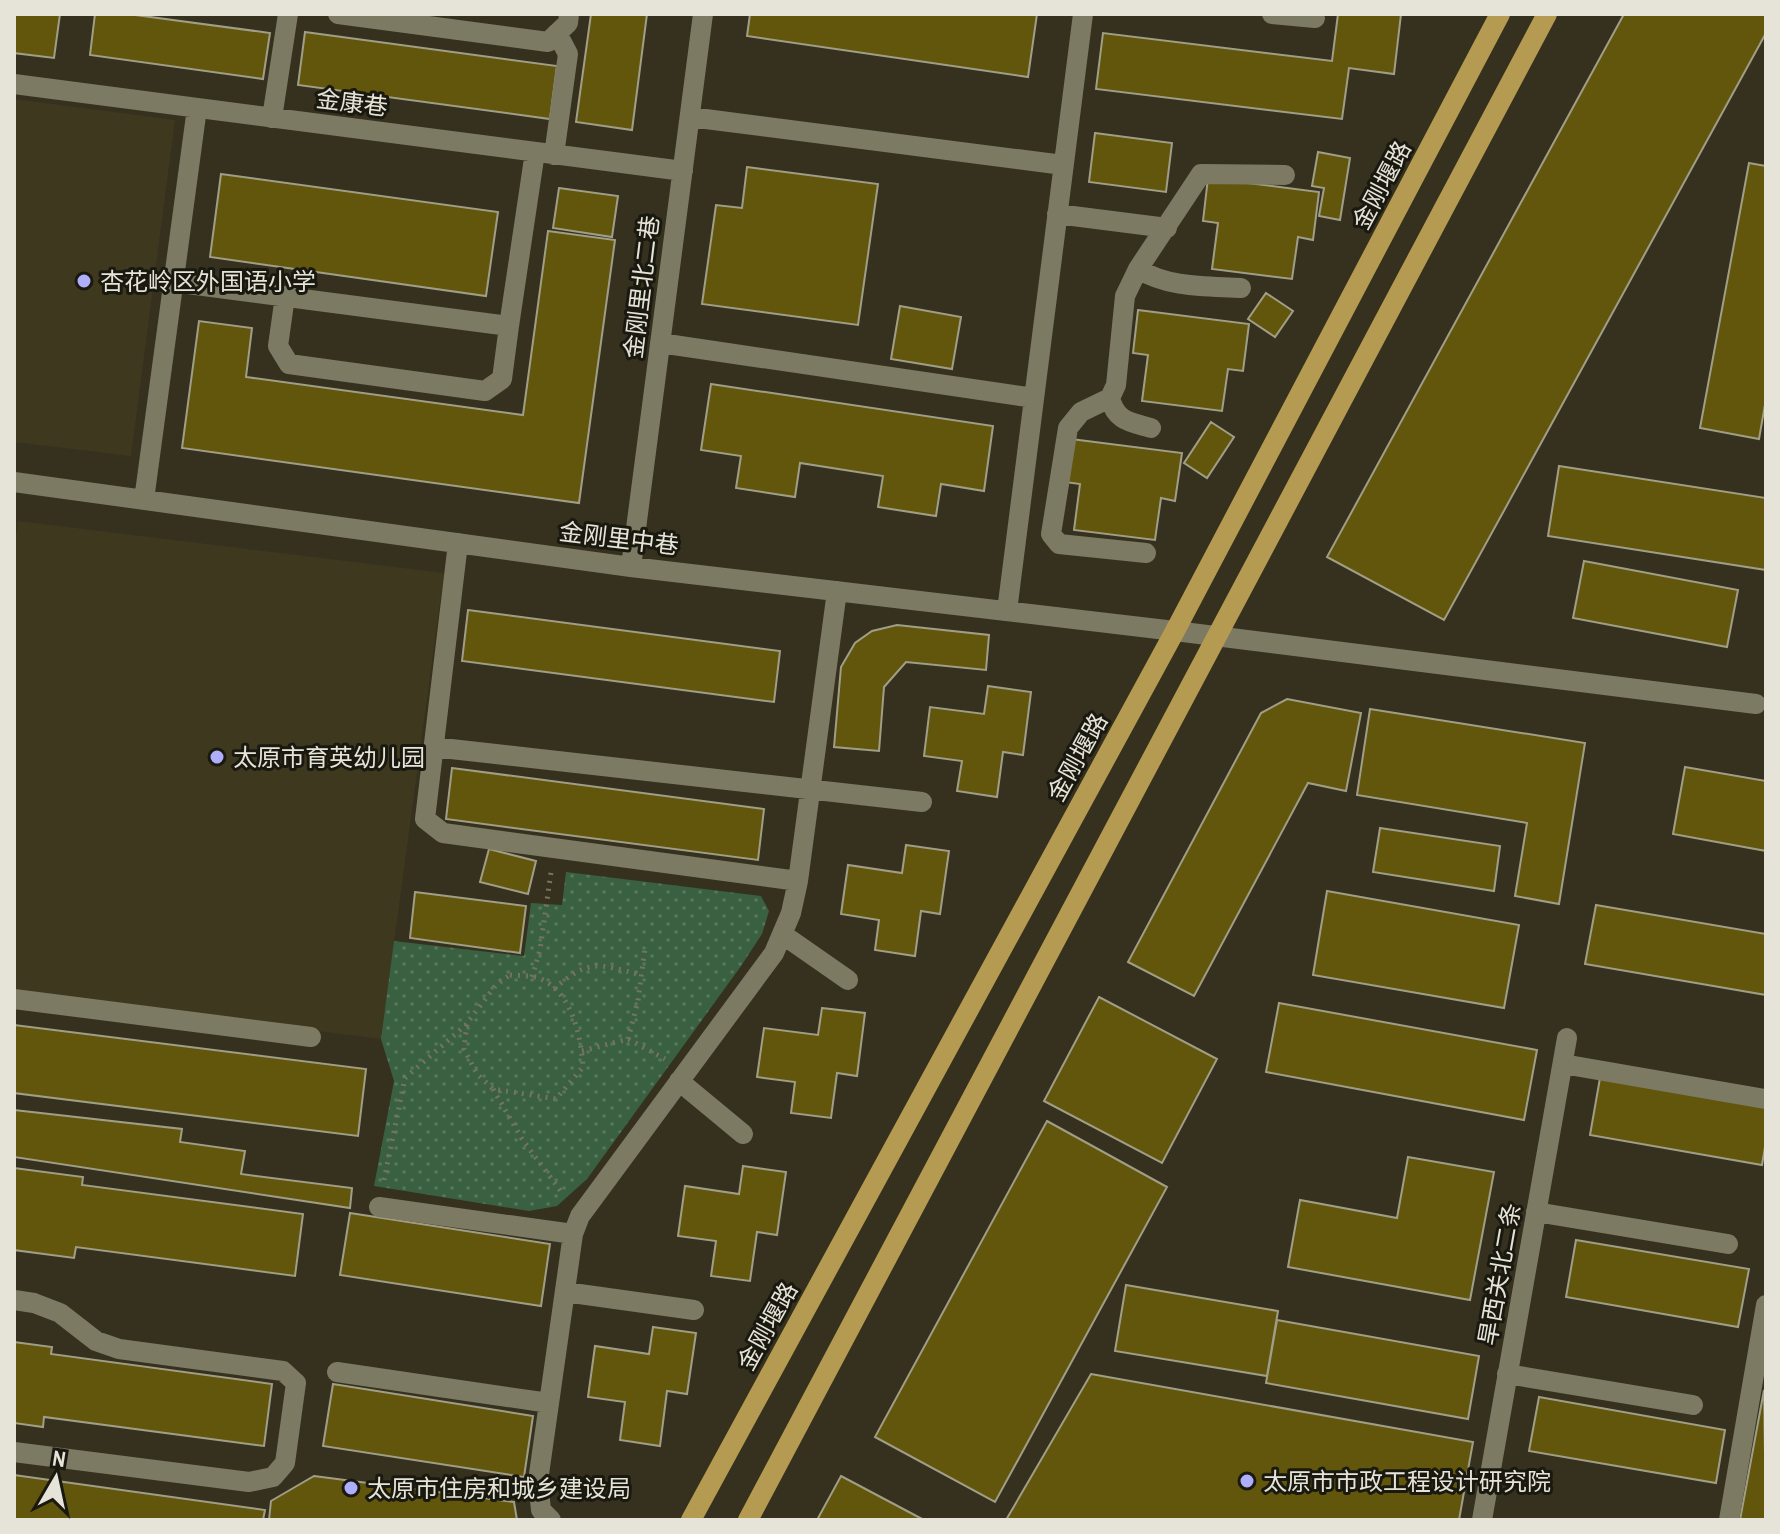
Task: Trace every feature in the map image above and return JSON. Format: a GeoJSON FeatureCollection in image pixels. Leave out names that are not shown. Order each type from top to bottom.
{"type":"FeatureCollection","features":[{"type":"Feature","properties":{"kind":"main road","name":"金刚堰路"},"geometry":{"type":"LineString","coordinates":[[691,1520],[1175,631],[1500,14]]}},
{"type":"Feature","properties":{"kind":"main road"},"geometry":{"type":"LineString","coordinates":[[748,1520],[1547,14]]}},
{"type":"Feature","properties":{"kind":"street"},"geometry":{"type":"LineString","coordinates":[[272,118],[288,14]]}},
{"type":"Feature","properties":{"kind":"street"},"geometry":{"type":"LineString","coordinates":[[338,14],[548,42],[568,23],[569,14]]}},
{"type":"Feature","properties":{"kind":"street","name":"金刚里北二巷"},"geometry":{"type":"LineString","coordinates":[[631,567],[703,14]]}},
{"type":"Feature","properties":{"kind":"street"},"geometry":{"type":"LineString","coordinates":[[1007,611],[1083,14]]}},
{"type":"Feature","properties":{"kind":"street"},"geometry":{"type":"LineString","coordinates":[[1272,14],[1315,18]]}},
{"type":"Feature","properties":{"kind":"street"},"geometry":{"type":"LineString","coordinates":[[285,296],[278,346],[289,364],[485,391],[502,379],[509,326],[544,153],[568,54],[557,33]]}},
{"type":"Feature","properties":{"kind":"street","name":"金康巷"},"geometry":{"type":"LineString","coordinates":[[14,84],[683,171]]}},
{"type":"Feature","properties":{"kind":"street"},"geometry":{"type":"LineString","coordinates":[[144,500],[197,108]]}},
{"type":"Feature","properties":{"kind":"street"},"geometry":{"type":"LineString","coordinates":[[690,117],[1063,165]]}},
{"type":"Feature","properties":{"kind":"street"},"geometry":{"type":"LineString","coordinates":[[1151,428],[1124,419],[1113,411],[1110,398],[1116,385],[1125,296],[1138,269],[1201,174],[1285,175]]}},
{"type":"Feature","properties":{"kind":"street"},"geometry":{"type":"LineString","coordinates":[[1057,214],[1167,228]]}},
{"type":"Feature","properties":{"kind":"street"},"geometry":{"type":"LineString","coordinates":[[1138,269],[1153,278],[1172,283],[1241,288]]}},
{"type":"Feature","properties":{"kind":"street"},"geometry":{"type":"LineString","coordinates":[[173,282],[509,326]]}},
{"type":"Feature","properties":{"kind":"street"},"geometry":{"type":"LineString","coordinates":[[660,343],[1034,398]]}},
{"type":"Feature","properties":{"kind":"street"},"geometry":{"type":"LineString","coordinates":[[1110,398],[1081,412],[1068,428],[1051,534],[1059,544],[1146,553]]}},
{"type":"Feature","properties":{"kind":"street","name":"金刚里中巷"},"geometry":{"type":"LineString","coordinates":[[14,482],[631,567],[1756,704]]}},
{"type":"Feature","properties":{"kind":"street"},"geometry":{"type":"LineString","coordinates":[[458,543],[425,819],[443,833],[798,881]]}},
{"type":"Feature","properties":{"kind":"street"},"geometry":{"type":"LineString","coordinates":[[551,1520],[541,1510],[538,1481],[576,1225],[774,953],[791,913],[798,881],[837,591]]}},
{"type":"Feature","properties":{"kind":"street"},"geometry":{"type":"LineString","coordinates":[[433,747],[922,802]]}},
{"type":"Feature","properties":{"kind":"street"},"geometry":{"type":"LineString","coordinates":[[782,934],[848,980]]}},
{"type":"Feature","properties":{"kind":"street"},"geometry":{"type":"LineString","coordinates":[[14,999],[311,1037]]}},
{"type":"Feature","properties":{"kind":"street","name":"旱西关北二条"},"geometry":{"type":"LineString","coordinates":[[1482,1520],[1567,1038]]}},
{"type":"Feature","properties":{"kind":"street"},"geometry":{"type":"LineString","coordinates":[[1563,1064],[1765,1099]]}},
{"type":"Feature","properties":{"kind":"street"},"geometry":{"type":"LineString","coordinates":[[683,1076],[743,1134]]}},
{"type":"Feature","properties":{"kind":"street"},"geometry":{"type":"LineString","coordinates":[[379,1207],[576,1225]]}},
{"type":"Feature","properties":{"kind":"street"},"geometry":{"type":"LineString","coordinates":[[1536,1212],[1728,1244]]}},
{"type":"Feature","properties":{"kind":"street"},"geometry":{"type":"LineString","coordinates":[[565,1292],[694,1310]]}},
{"type":"Feature","properties":{"kind":"street"},"geometry":{"type":"LineString","coordinates":[[14,1300],[34,1303],[60,1313],[96,1341],[119,1349],[283,1371],[296,1383],[285,1463],[273,1477],[249,1482],[14,1452]]}},
{"type":"Feature","properties":{"kind":"street"},"geometry":{"type":"LineString","coordinates":[[1729,1520],[1761,1366],[1766,1305]]}},
{"type":"Feature","properties":{"kind":"street"},"geometry":{"type":"LineString","coordinates":[[337,1372],[549,1403]]}},
{"type":"Feature","properties":{"kind":"street"},"geometry":{"type":"LineString","coordinates":[[1507,1374],[1693,1405]]}},
{"type":"Feature","properties":{"kind":"path"},"geometry":{"type":"LineString","coordinates":[[532,977],[540,950],[554,847]]}},
{"type":"Feature","properties":{"kind":"path"},"geometry":{"type":"LineString","coordinates":[[628,1039],[638,1001],[645,948]]}},
{"type":"Feature","properties":{"kind":"path"},"geometry":{"type":"LineString","coordinates":[[554,989],[576,969],[600,965],[641,975]]}},
{"type":"Feature","properties":{"kind":"path"},"geometry":{"type":"LineString","coordinates":[[379,1207],[405,1078],[467,1023],[496,985],[510,975],[540,978],[565,996],[582,1051],[583,1067],[556,1099],[493,1089]]}},
{"type":"Feature","properties":{"kind":"path"},"geometry":{"type":"LineString","coordinates":[[467,1023],[464,1049],[477,1074],[493,1089],[576,1225]]}},
{"type":"Feature","properties":{"kind":"path"},"geometry":{"type":"LineString","coordinates":[[582,1051],[628,1039],[683,1076]]}},
{"type":"Feature","properties":{"kind":"shaded area","name":"杏花岭区外国语小学"},"geometry":{"type":"Polygon","coordinates":[[[14,99],[175,120],[131,456],[14,442],[14,99]]]}},
{"type":"Feature","properties":{"kind":"shaded area","name":"太原市育英幼儿园"},"geometry":{"type":"Polygon","coordinates":[[[18,521],[444,573],[381,1039],[14,993],[14,551],[18,521]]]}},
{"type":"Feature","properties":{"kind":"green space"},"geometry":{"type":"Polygon","coordinates":[[[566,872],[761,896],[769,911],[762,934],[741,966],[587,1179],[557,1206],[529,1211],[374,1186],[394,1081],[381,1039],[394,941],[524,956],[531,903],[562,905],[566,872]]]}},
{"type":"Feature","properties":{"kind":"building"},"geometry":{"type":"Polygon","coordinates":[[[14,14],[60,14],[54,58],[14,53],[14,14]]]}},
{"type":"Feature","properties":{"kind":"building"},"geometry":{"type":"Polygon","coordinates":[[[95,14],[128,14],[270,33],[263,79],[90,55],[95,14]]]}},
{"type":"Feature","properties":{"kind":"building"},"geometry":{"type":"Polygon","coordinates":[[[591,14],[647,14],[632,130],[576,122],[591,14]]]}},
{"type":"Feature","properties":{"kind":"building"},"geometry":{"type":"Polygon","coordinates":[[[750,14],[1037,14],[1028,77],[747,36],[750,14]]]}},
{"type":"Feature","properties":{"kind":"building"},"geometry":{"type":"Polygon","coordinates":[[[1338,14],[1401,14],[1394,74],[1349,68],[1342,119],[1096,89],[1103,33],[1332,61],[1338,14]]]}},
{"type":"Feature","properties":{"kind":"building"},"geometry":{"type":"Polygon","coordinates":[[[1624,14],[1766,14],[1766,33],[1444,620],[1327,557],[1624,14]]]}},
{"type":"Feature","properties":{"kind":"building"},"geometry":{"type":"Polygon","coordinates":[[[305,32],[557,66],[550,119],[298,85],[305,32]]]}},
{"type":"Feature","properties":{"kind":"building"},"geometry":{"type":"Polygon","coordinates":[[[1095,133],[1172,143],[1166,192],[1089,182],[1095,133]]]}},
{"type":"Feature","properties":{"kind":"building"},"geometry":{"type":"Polygon","coordinates":[[[1318,152],[1350,158],[1340,220],[1319,216],[1324,188],[1312,186],[1318,152]]]}},
{"type":"Feature","properties":{"kind":"building"},"geometry":{"type":"Polygon","coordinates":[[[1749,163],[1766,166],[1766,399],[1759,439],[1700,428],[1749,163]]]}},
{"type":"Feature","properties":{"kind":"building"},"geometry":{"type":"Polygon","coordinates":[[[747,167],[878,184],[858,325],[702,304],[716,205],[742,208],[747,167]]]}},
{"type":"Feature","properties":{"kind":"building"},"geometry":{"type":"Polygon","coordinates":[[[221,174],[498,212],[486,296],[210,257],[221,174]]]}},
{"type":"Feature","properties":{"kind":"building"},"geometry":{"type":"Polygon","coordinates":[[[1208,178],[1319,192],[1313,240],[1298,237],[1292,279],[1212,269],[1218,223],[1203,221],[1208,178]]]}},
{"type":"Feature","properties":{"kind":"building"},"geometry":{"type":"Polygon","coordinates":[[[559,188],[618,196],[612,237],[553,228],[559,188]]]}},
{"type":"Feature","properties":{"kind":"building"},"geometry":{"type":"Polygon","coordinates":[[[548,231],[615,240],[579,503],[182,448],[199,321],[252,328],[246,377],[523,415],[548,231]]]}},
{"type":"Feature","properties":{"kind":"building"},"geometry":{"type":"Polygon","coordinates":[[[1266,293],[1293,311],[1275,337],[1248,319],[1266,293]]]}},
{"type":"Feature","properties":{"kind":"building"},"geometry":{"type":"Polygon","coordinates":[[[900,306],[961,317],[952,369],[891,359],[900,306]]]}},
{"type":"Feature","properties":{"kind":"building"},"geometry":{"type":"Polygon","coordinates":[[[1138,310],[1249,324],[1243,371],[1228,369],[1222,411],[1142,401],[1148,355],[1133,353],[1138,310]]]}},
{"type":"Feature","properties":{"kind":"building"},"geometry":{"type":"Polygon","coordinates":[[[711,384],[993,426],[984,491],[941,484],[936,516],[878,507],[883,476],[800,463],[795,497],[736,488],[741,456],[701,450],[711,384]]]}},
{"type":"Feature","properties":{"kind":"building"},"geometry":{"type":"Polygon","coordinates":[[[1211,422],[1234,437],[1207,478],[1184,463],[1211,422]]]}},
{"type":"Feature","properties":{"kind":"building"},"geometry":{"type":"Polygon","coordinates":[[[1071,439],[1182,453],[1175,501],[1161,498],[1155,540],[1074,530],[1080,484],[1065,482],[1071,439]]]}},
{"type":"Feature","properties":{"kind":"building"},"geometry":{"type":"Polygon","coordinates":[[[1559,466],[1766,498],[1766,570],[1548,536],[1559,466]]]}},
{"type":"Feature","properties":{"kind":"building"},"geometry":{"type":"Polygon","coordinates":[[[1584,561],[1738,590],[1727,647],[1573,618],[1584,561]]]}},
{"type":"Feature","properties":{"kind":"building"},"geometry":{"type":"Polygon","coordinates":[[[468,610],[780,651],[774,702],[462,661],[468,610]]]}},
{"type":"Feature","properties":{"kind":"building"},"geometry":{"type":"Polygon","coordinates":[[[897,625],[989,635],[986,670],[906,662],[884,687],[879,751],[834,747],[841,667],[855,643],[872,631],[897,625]]]}},
{"type":"Feature","properties":{"kind":"building"},"geometry":{"type":"Polygon","coordinates":[[[988,686],[1031,692],[1023,755],[1003,752],[997,797],[957,791],[962,761],[924,756],[930,707],[984,714],[988,686]]]}},
{"type":"Feature","properties":{"kind":"building"},"geometry":{"type":"Polygon","coordinates":[[[1287,699],[1361,713],[1346,791],[1308,783],[1194,996],[1128,962],[1261,713],[1287,699]]]}},
{"type":"Feature","properties":{"kind":"building"},"geometry":{"type":"Polygon","coordinates":[[[1370,709],[1585,743],[1559,904],[1515,896],[1527,823],[1357,795],[1370,709]]]}},
{"type":"Feature","properties":{"kind":"building"},"geometry":{"type":"Polygon","coordinates":[[[1685,767],[1766,781],[1766,851],[1673,834],[1685,767]]]}},
{"type":"Feature","properties":{"kind":"building"},"geometry":{"type":"Polygon","coordinates":[[[452,768],[764,809],[758,860],[446,819],[452,768]]]}},
{"type":"Feature","properties":{"kind":"building"},"geometry":{"type":"Polygon","coordinates":[[[1380,828],[1500,846],[1494,891],[1373,872],[1380,828]]]}},
{"type":"Feature","properties":{"kind":"building"},"geometry":{"type":"Polygon","coordinates":[[[906,845],[949,851],[940,914],[921,911],[915,956],[875,950],[879,920],[841,914],[848,865],[902,873],[906,845]]]}},
{"type":"Feature","properties":{"kind":"building"},"geometry":{"type":"Polygon","coordinates":[[[489,849],[536,861],[528,894],[480,882],[489,849]]]}},
{"type":"Feature","properties":{"kind":"building"},"geometry":{"type":"Polygon","coordinates":[[[1327,891],[1519,925],[1504,1008],[1313,975],[1327,891]]]}},
{"type":"Feature","properties":{"kind":"building"},"geometry":{"type":"Polygon","coordinates":[[[415,892],[526,906],[520,953],[410,938],[415,892]]]}},
{"type":"Feature","properties":{"kind":"building"},"geometry":{"type":"Polygon","coordinates":[[[1596,905],[1766,934],[1766,995],[1585,964],[1596,905]]]}},
{"type":"Feature","properties":{"kind":"building"},"geometry":{"type":"Polygon","coordinates":[[[1099,997],[1217,1059],[1162,1163],[1044,1101],[1099,997]]]}},
{"type":"Feature","properties":{"kind":"building"},"geometry":{"type":"Polygon","coordinates":[[[1279,1003],[1537,1050],[1524,1120],[1266,1072],[1279,1003]]]}},
{"type":"Feature","properties":{"kind":"building"},"geometry":{"type":"Polygon","coordinates":[[[822,1008],[865,1013],[857,1076],[837,1073],[831,1118],[791,1113],[795,1082],[757,1077],[764,1028],[818,1035],[822,1008]]]}},
{"type":"Feature","properties":{"kind":"building"},"geometry":{"type":"Polygon","coordinates":[[[14,1025],[366,1069],[358,1136],[14,1093],[14,1025]]]}},
{"type":"Feature","properties":{"kind":"building"},"geometry":{"type":"Polygon","coordinates":[[[1600,1078],[1766,1106],[1762,1165],[1590,1135],[1600,1078]]]}},
{"type":"Feature","properties":{"kind":"building"},"geometry":{"type":"Polygon","coordinates":[[[14,1110],[182,1129],[180,1142],[245,1151],[241,1174],[352,1188],[350,1208],[14,1157],[14,1110]]]}},
{"type":"Feature","properties":{"kind":"building"},"geometry":{"type":"Polygon","coordinates":[[[1047,1121],[1167,1187],[995,1502],[875,1437],[1047,1121]]]}},
{"type":"Feature","properties":{"kind":"building"},"geometry":{"type":"Polygon","coordinates":[[[1408,1157],[1494,1172],[1470,1300],[1288,1267],[1300,1200],[1397,1218],[1408,1157]]]}},
{"type":"Feature","properties":{"kind":"building"},"geometry":{"type":"Polygon","coordinates":[[[743,1166],[786,1172],[777,1235],[757,1232],[750,1281],[711,1276],[716,1241],[678,1236],[685,1186],[739,1194],[743,1166]]]}},
{"type":"Feature","properties":{"kind":"building"},"geometry":{"type":"Polygon","coordinates":[[[14,1168],[83,1177],[82,1185],[303,1214],[295,1276],[76,1247],[74,1258],[14,1250],[14,1168]]]}},
{"type":"Feature","properties":{"kind":"building"},"geometry":{"type":"Polygon","coordinates":[[[350,1213],[550,1244],[541,1306],[340,1275],[350,1213]]]}},
{"type":"Feature","properties":{"kind":"building"},"geometry":{"type":"Polygon","coordinates":[[[1576,1240],[1749,1269],[1738,1327],[1566,1297],[1576,1240]]]}},
{"type":"Feature","properties":{"kind":"building"},"geometry":{"type":"Polygon","coordinates":[[[1126,1285],[1278,1311],[1267,1376],[1115,1351],[1126,1285]]]}},
{"type":"Feature","properties":{"kind":"building"},"geometry":{"type":"Polygon","coordinates":[[[1277,1320],[1479,1356],[1468,1419],[1266,1383],[1277,1320]]]}},
{"type":"Feature","properties":{"kind":"building"},"geometry":{"type":"Polygon","coordinates":[[[653,1327],[696,1333],[687,1394],[667,1391],[660,1446],[620,1440],[625,1402],[588,1397],[595,1346],[649,1354],[653,1327]]]}},
{"type":"Feature","properties":{"kind":"building"},"geometry":{"type":"Polygon","coordinates":[[[14,1342],[52,1347],[51,1354],[272,1384],[264,1446],[44,1417],[43,1427],[14,1423],[14,1342]]]}},
{"type":"Feature","properties":{"kind":"building","name":"太原市市政工程设计研究院"},"geometry":{"type":"Polygon","coordinates":[[[1091,1374],[1473,1442],[1459,1520],[1006,1520],[1091,1374]]]}},
{"type":"Feature","properties":{"kind":"building"},"geometry":{"type":"Polygon","coordinates":[[[333,1384],[533,1416],[524,1477],[323,1446],[333,1384]]]}},
{"type":"Feature","properties":{"kind":"building"},"geometry":{"type":"Polygon","coordinates":[[[1764,1390],[1766,1520],[1740,1520],[1764,1390]]]}},
{"type":"Feature","properties":{"kind":"building"},"geometry":{"type":"Polygon","coordinates":[[[1539,1397],[1725,1430],[1716,1483],[1529,1451],[1539,1397]]]}},
{"type":"Feature","properties":{"kind":"building"},"geometry":{"type":"Polygon","coordinates":[[[14,1475],[265,1510],[263,1520],[14,1520],[14,1475]]]}},
{"type":"Feature","properties":{"kind":"building","name":"太原市住房和城乡建设局"},"geometry":{"type":"Polygon","coordinates":[[[314,1476],[514,1502],[517,1520],[269,1520],[271,1501],[314,1476]]]}},
{"type":"Feature","properties":{"kind":"building"},"geometry":{"type":"Polygon","coordinates":[[[841,1476],[924,1520],[817,1520],[841,1476]]]}},
{"type":"Feature","properties":{"kind":"place","name":"杏花岭区外国语小学"},"geometry":{"type":"Point","coordinates":[84,281]}},
{"type":"Feature","properties":{"kind":"place","name":"太原市育英幼儿园"},"geometry":{"type":"Point","coordinates":[217,757]}},
{"type":"Feature","properties":{"kind":"place","name":"太原市市政工程设计研究院"},"geometry":{"type":"Point","coordinates":[1247,1481]}},
{"type":"Feature","properties":{"kind":"place","name":"太原市住房和城乡建设局"},"geometry":{"type":"Point","coordinates":[351,1488]}}]}
